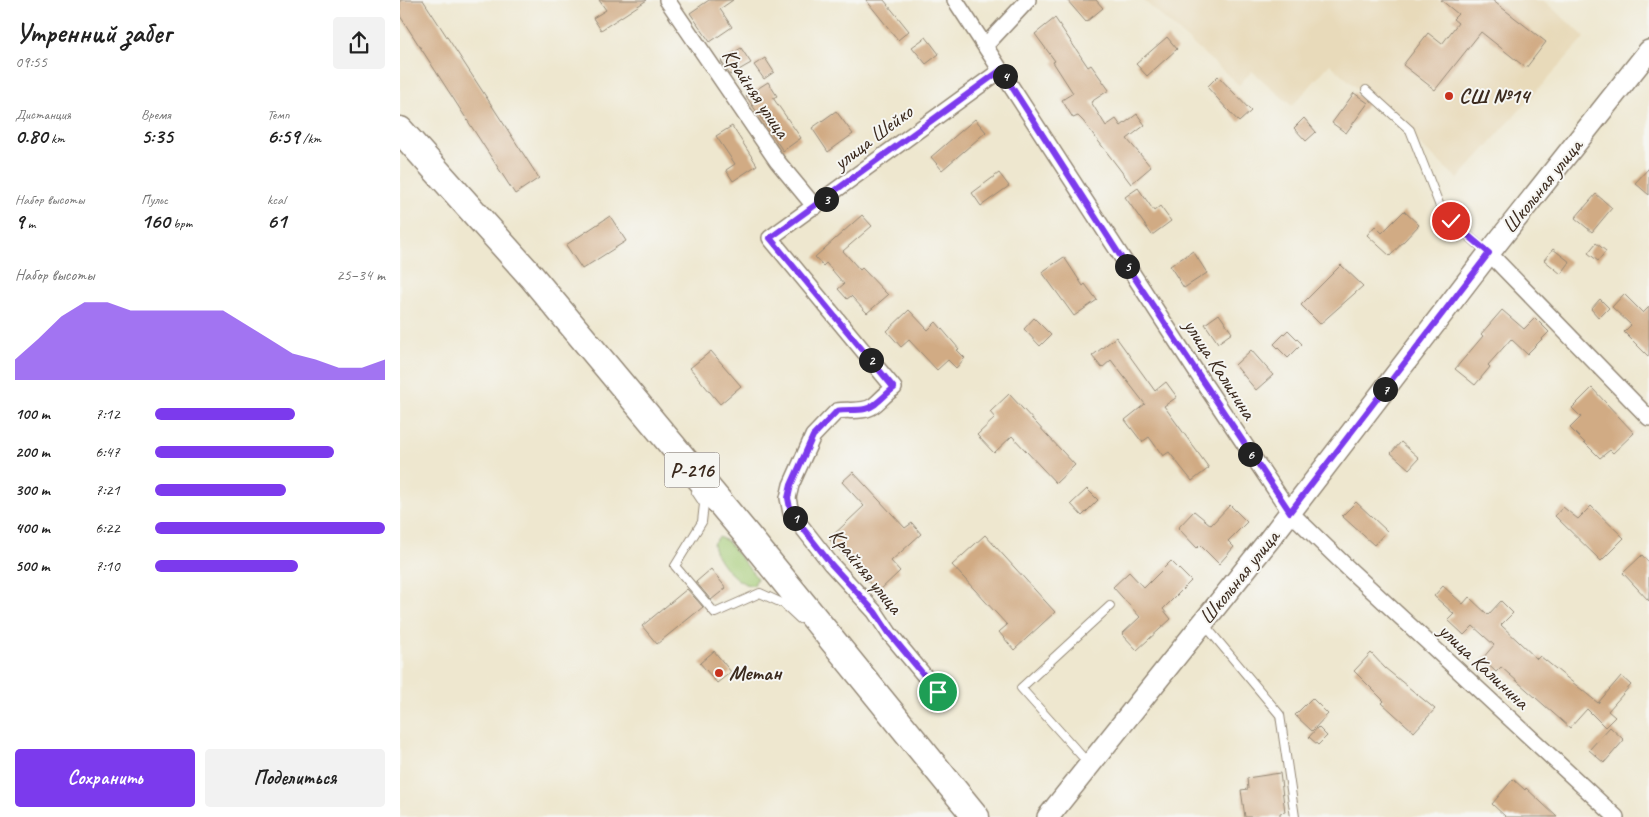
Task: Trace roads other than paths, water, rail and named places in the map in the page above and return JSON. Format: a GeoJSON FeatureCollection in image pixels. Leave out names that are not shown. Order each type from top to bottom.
{"type":"FeatureCollection","features":[{"type":"Feature","properties":{"kind":"highway","name":"Р-216"},"geometry":{"type":"LineString","coordinates":[[400,130],[525,269],[857,670],[976,817]]}},
{"type":"Feature","properties":{"kind":"street","name":"Крайняя улица"},"geometry":{"type":"LineString","coordinates":[[667,0],[777,161],[815,207]]}},
{"type":"Feature","properties":{"kind":"street","name":"улица Калинина"},"geometry":{"type":"LineString","coordinates":[[955,0],[1130,271],[1290,512],[1616,817]]}},
{"type":"Feature","properties":{"kind":"street"},"geometry":{"type":"LineString","coordinates":[[985,46],[1028,0]]}},
{"type":"Feature","properties":{"kind":"street","name":"Школьная улица"},"geometry":{"type":"LineString","coordinates":[[1056,814],[1090,764],[1290,512],[1489,253],[1649,51]]}},
{"type":"Feature","properties":{"kind":"street","name":"улица Шейко"},"geometry":{"type":"LineString","coordinates":[[770,238],[1001,70]]}},
{"type":"Feature","properties":{"kind":"street","name":"Крайняя улица"},"geometry":{"type":"LineString","coordinates":[[770,238],[894,388],[882,396],[873,406],[864,410],[837,411],[813,436],[791,485],[788,498],[791,513],[831,564],[875,612],[889,633],[938,692]]}},
{"type":"Feature","properties":{"kind":"street"},"geometry":{"type":"LineString","coordinates":[[1489,253],[1649,418]]}},
{"type":"Feature","properties":{"kind":"lane"},"geometry":{"type":"LineString","coordinates":[[1366,90],[1410,130],[1439,204],[1451,221],[1489,253]]}},
{"type":"Feature","properties":{"kind":"lane"},"geometry":{"type":"LineString","coordinates":[[664,436],[682,470]]}},
{"type":"Feature","properties":{"kind":"lane"},"geometry":{"type":"LineString","coordinates":[[691,485],[704,504],[702,522],[675,566],[714,613],[760,593],[784,604],[805,624]]}},
{"type":"Feature","properties":{"kind":"lane"},"geometry":{"type":"LineString","coordinates":[[1090,764],[1021,688],[1110,606]]}},
{"type":"Feature","properties":{"kind":"lane"},"geometry":{"type":"LineString","coordinates":[[1203,622],[1280,715],[1295,817]]}},
{"type":"Feature","properties":{"kind":"lane"},"geometry":{"type":"LineString","coordinates":[[811,629],[857,670]]}},
{"type":"Feature","properties":{"kind":"place","name":"СШ №14"},"geometry":{"type":"Point","coordinates":[1449,96]}},
{"type":"Feature","properties":{"kind":"place","name":"Метан"},"geometry":{"type":"Point","coordinates":[719,673]}}]}
